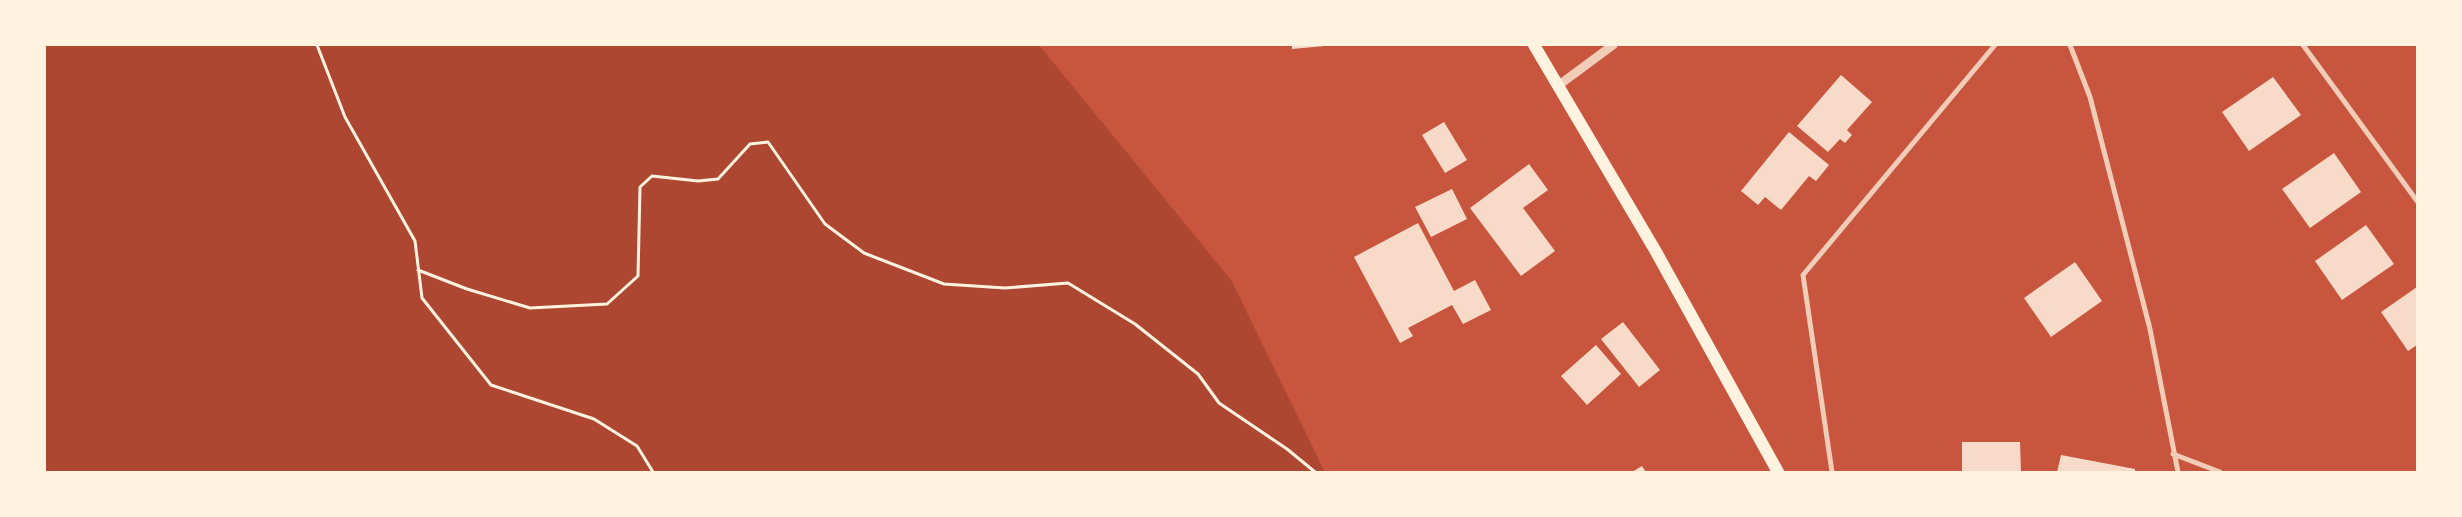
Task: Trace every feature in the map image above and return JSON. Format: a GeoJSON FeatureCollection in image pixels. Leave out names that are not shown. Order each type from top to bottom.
{"type":"FeatureCollection","features":[{"type":"Feature","properties":{"kind":"main road"},"geometry":{"type":"LineString","coordinates":[[1534,45],[1655,250],[1778,472]]}},
{"type":"Feature","properties":{"kind":"street"},"geometry":{"type":"LineString","coordinates":[[1559,85],[1613,45]]}},
{"type":"Feature","properties":{"kind":"street"},"geometry":{"type":"LineString","coordinates":[[1832,472],[1803,275],[1995,45]]}},
{"type":"Feature","properties":{"kind":"street"},"geometry":{"type":"LineString","coordinates":[[2070,45],[2090,97],[2150,329],[2178,472]]}},
{"type":"Feature","properties":{"kind":"street"},"geometry":{"type":"LineString","coordinates":[[2303,45],[2417,201]]}},
{"type":"Feature","properties":{"kind":"street"},"geometry":{"type":"LineString","coordinates":[[2173,454],[2220,472]]}},
{"type":"Feature","properties":{"kind":"path"},"geometry":{"type":"LineString","coordinates":[[317,45],[345,117],[415,241],[422,298],[491,385],[594,419],[637,446],[653,472]]}},
{"type":"Feature","properties":{"kind":"path"},"geometry":{"type":"LineString","coordinates":[[418,270],[467,289],[530,308],[607,304],[638,276],[640,186],[652,176],[698,181],[718,179],[750,144],[768,142],[825,224],[864,253],[944,284],[1005,288],[1068,283],[1135,324],[1198,374],[1219,403],[1287,448],[1315,472]]}},
{"type":"Feature","properties":{"kind":"shaded area"},"geometry":{"type":"Polygon","coordinates":[[[45,45],[1039,45],[1231,280],[1325,472],[45,472],[45,45]]]}},
{"type":"Feature","properties":{"kind":"building"},"geometry":{"type":"Polygon","coordinates":[[[1292,45],[1325,45],[1325,46],[1292,49],[1292,45]]]}},
{"type":"Feature","properties":{"kind":"building"},"geometry":{"type":"Polygon","coordinates":[[[1841,75],[1872,102],[1847,130],[1852,135],[1845,143],[1840,139],[1828,152],[1797,126],[1841,75]]]}},
{"type":"Feature","properties":{"kind":"building"},"geometry":{"type":"Polygon","coordinates":[[[2273,77],[2301,115],[2249,151],[2222,112],[2273,77]]]}},
{"type":"Feature","properties":{"kind":"building"},"geometry":{"type":"Polygon","coordinates":[[[1444,122],[1467,160],[1445,173],[1422,135],[1444,122]]]}},
{"type":"Feature","properties":{"kind":"building"},"geometry":{"type":"Polygon","coordinates":[[[1789,132],[1829,165],[1816,181],[1809,176],[1781,210],[1765,197],[1758,205],[1741,191],[1789,132]]]}},
{"type":"Feature","properties":{"kind":"building"},"geometry":{"type":"Polygon","coordinates":[[[2334,153],[2361,192],[2310,228],[2282,189],[2334,153]]]}},
{"type":"Feature","properties":{"kind":"building"},"geometry":{"type":"Polygon","coordinates":[[[1529,164],[1548,190],[1523,208],[1555,251],[1521,276],[1470,208],[1529,164]]]}},
{"type":"Feature","properties":{"kind":"building"},"geometry":{"type":"Polygon","coordinates":[[[1452,189],[1467,219],[1431,237],[1415,207],[1452,189]]]}},
{"type":"Feature","properties":{"kind":"building"},"geometry":{"type":"Polygon","coordinates":[[[1418,223],[1454,291],[1475,280],[1491,310],[1463,324],[1452,305],[1408,328],[1413,336],[1400,343],[1354,257],[1418,223]]]}},
{"type":"Feature","properties":{"kind":"building"},"geometry":{"type":"Polygon","coordinates":[[[2366,225],[2394,264],[2342,300],[2315,261],[2366,225]]]}},
{"type":"Feature","properties":{"kind":"building"},"geometry":{"type":"Polygon","coordinates":[[[2075,262],[2102,301],[2051,337],[2024,298],[2075,262]]]}},
{"type":"Feature","properties":{"kind":"building"},"geometry":{"type":"Polygon","coordinates":[[[2417,287],[2417,345],[2408,351],[2381,312],[2417,287]]]}},
{"type":"Feature","properties":{"kind":"building"},"geometry":{"type":"Polygon","coordinates":[[[1623,322],[1660,370],[1639,387],[1601,339],[1623,322]]]}},
{"type":"Feature","properties":{"kind":"building"},"geometry":{"type":"Polygon","coordinates":[[[1596,345],[1621,374],[1587,405],[1561,376],[1596,345]]]}},
{"type":"Feature","properties":{"kind":"building"},"geometry":{"type":"Polygon","coordinates":[[[1962,442],[2020,442],[2021,472],[1962,472],[1962,442]]]}},
{"type":"Feature","properties":{"kind":"building"},"geometry":{"type":"Polygon","coordinates":[[[2061,455],[2135,469],[2135,472],[2057,472],[2061,455]]]}},
{"type":"Feature","properties":{"kind":"building"},"geometry":{"type":"Polygon","coordinates":[[[1642,466],[1646,472],[1632,472],[1642,466]]]}}]}
